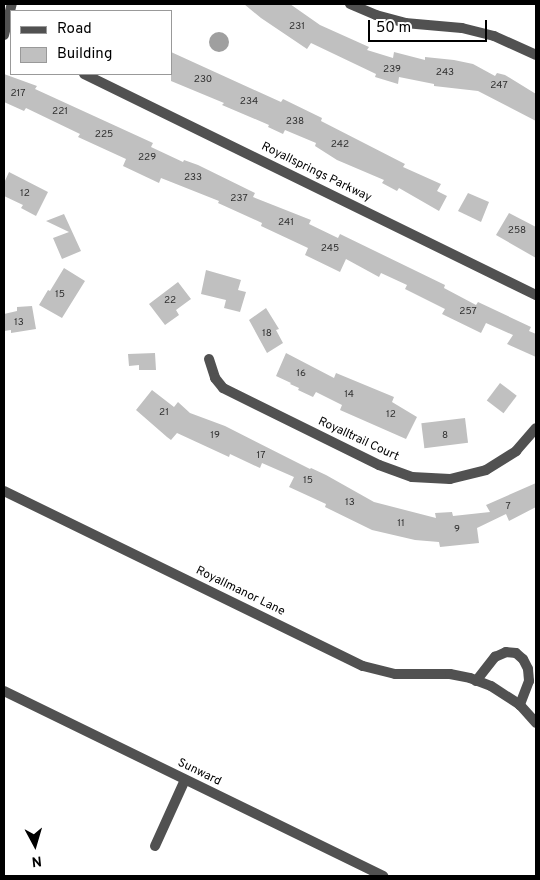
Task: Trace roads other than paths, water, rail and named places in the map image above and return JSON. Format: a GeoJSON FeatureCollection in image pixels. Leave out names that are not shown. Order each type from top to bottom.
{"type":"FeatureCollection","features":[{"type":"Feature","properties":{"kind":"street"},"geometry":{"type":"LineString","coordinates":[[350,4],[405,22],[462,28],[488,34],[536,55]]}},
{"type":"Feature","properties":{"kind":"street"},"geometry":{"type":"LineString","coordinates":[[4,36],[10,12]]}},
{"type":"Feature","properties":{"kind":"street","name":"Royallsprings Parkway"},"geometry":{"type":"LineString","coordinates":[[86,75],[536,295]]}},
{"type":"Feature","properties":{"kind":"street","name":"Royalltrail Court"},"geometry":{"type":"LineString","coordinates":[[209,359],[215,378],[222,388],[379,466],[412,477],[450,479],[486,470],[516,451],[536,428]]}},
{"type":"Feature","properties":{"kind":"street","name":"Royallmanor Lane"},"geometry":{"type":"LineString","coordinates":[[4,491],[363,666],[394,674],[450,674],[476,680],[491,686],[520,705],[536,723]]}},
{"type":"Feature","properties":{"kind":"street"},"geometry":{"type":"LineString","coordinates":[[476,680],[495,657],[506,652],[516,652],[523,659],[528,669],[529,681],[520,705]]}},
{"type":"Feature","properties":{"kind":"street","name":"Sunward"},"geometry":{"type":"LineString","coordinates":[[4,691],[384,876]]}},
{"type":"Feature","properties":{"kind":"street"},"geometry":{"type":"LineString","coordinates":[[154,846],[185,780]]}}]}
